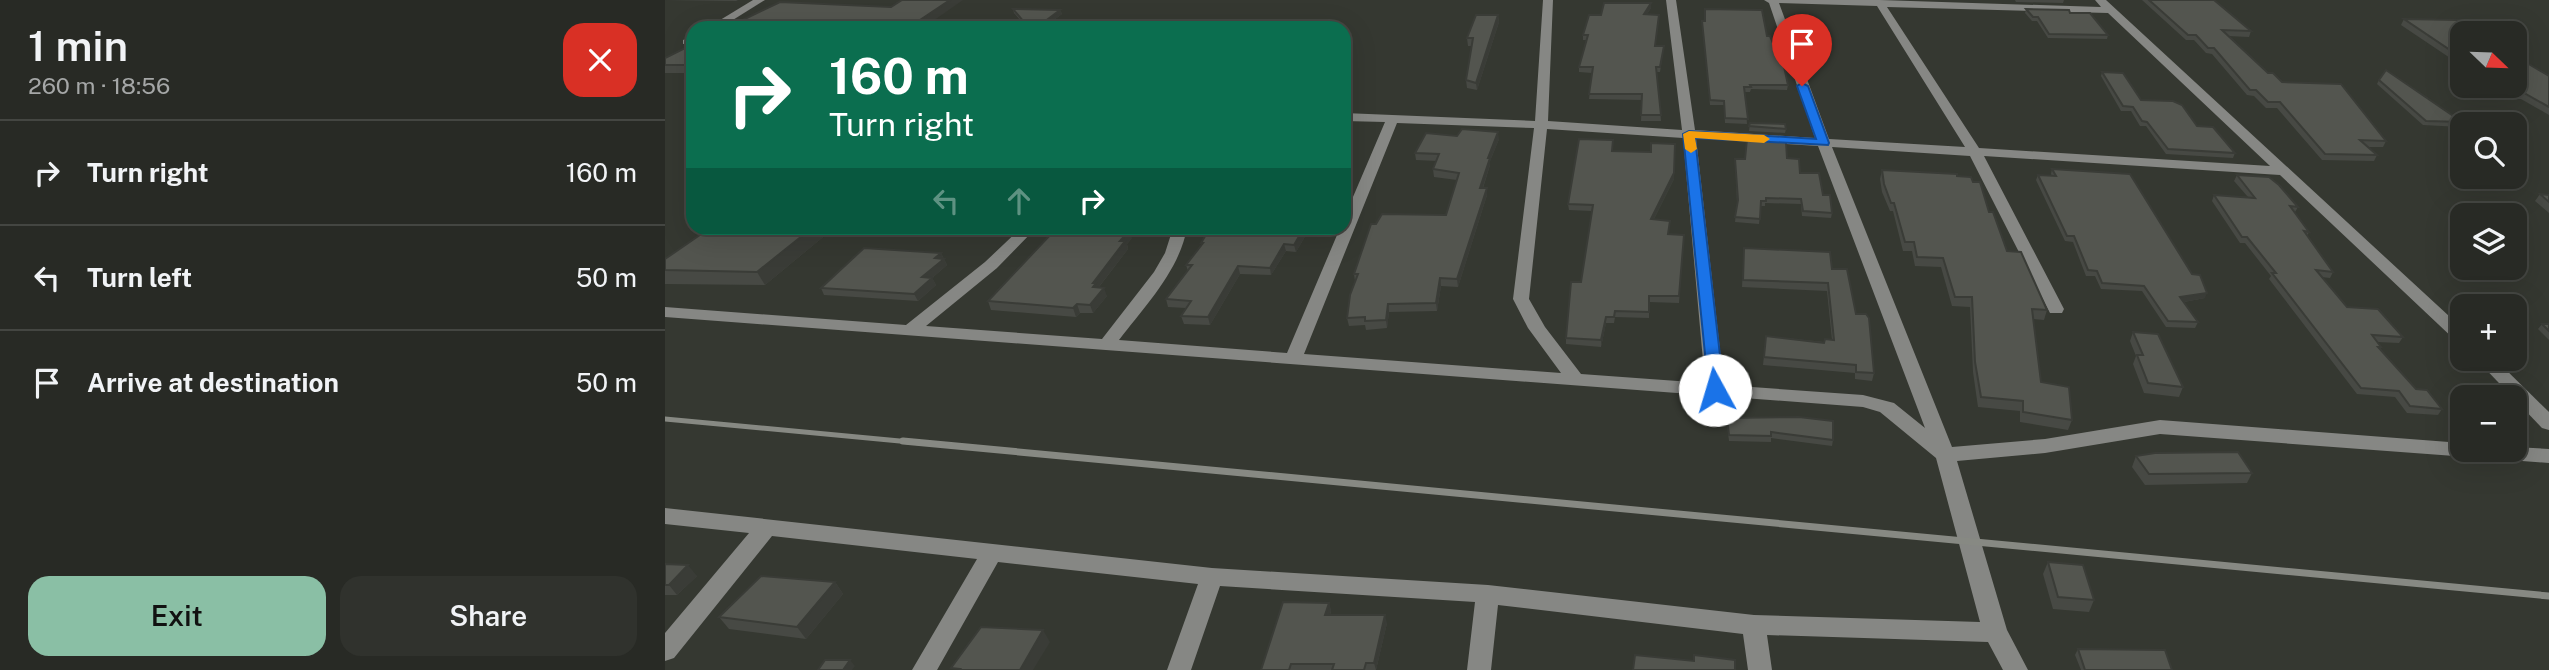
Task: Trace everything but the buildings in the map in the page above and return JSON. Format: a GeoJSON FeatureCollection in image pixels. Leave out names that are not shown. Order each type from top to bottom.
{"type":"FeatureCollection","features":[{"type":"Feature","properties":{"kind":"street"},"geometry":{"type":"LineString","coordinates":[[724,21],[760,0]]}},
{"type":"Feature","properties":{"kind":"street"},"geometry":{"type":"LineString","coordinates":[[1548,0],[1541,125],[1521,299],[1537,328],[1575,379]]}},
{"type":"Feature","properties":{"kind":"street"},"geometry":{"type":"LineString","coordinates":[[1671,0],[1689,134],[1715,390]]}},
{"type":"Feature","properties":{"kind":"street"},"geometry":{"type":"LineString","coordinates":[[2016,670],[1995,632],[1945,455],[1823,143],[1771,0],[2104,5],[2450,326]]}},
{"type":"Feature","properties":{"kind":"street"},"geometry":{"type":"LineString","coordinates":[[1880,3],[1975,152],[2056,309]]}},
{"type":"Feature","properties":{"kind":"street"},"geometry":{"type":"LineString","coordinates":[[1351,117],[1541,125],[2283,171]]}},
{"type":"Feature","properties":{"kind":"street"},"geometry":{"type":"LineString","coordinates":[[1351,219],[1392,120]]}},
{"type":"Feature","properties":{"kind":"street"},"geometry":{"type":"LineString","coordinates":[[910,330],[991,265],[1022,235]]}},
{"type":"Feature","properties":{"kind":"street"},"geometry":{"type":"LineString","coordinates":[[1106,345],[1161,274],[1173,253],[1178,235]]}},
{"type":"Feature","properties":{"kind":"street"},"geometry":{"type":"LineString","coordinates":[[1293,359],[1344,235]]}},
{"type":"Feature","properties":{"kind":"street"},"geometry":{"type":"LineString","coordinates":[[665,312],[1876,402],[1887,407],[1945,455],[2045,446],[2161,427],[2450,449]]}},
{"type":"Feature","properties":{"kind":"street"},"geometry":{"type":"LineString","coordinates":[[2498,371],[2549,423]]}},
{"type":"Feature","properties":{"kind":"street"},"geometry":{"type":"LineString","coordinates":[[2527,454],[2549,456]]}},
{"type":"Feature","properties":{"kind":"street"},"geometry":{"type":"LineString","coordinates":[[665,516],[1212,577],[1488,594],[1754,625],[1995,632]]}},
{"type":"Feature","properties":{"kind":"street"},"geometry":{"type":"LineString","coordinates":[[665,651],[765,529]]}},
{"type":"Feature","properties":{"kind":"street"},"geometry":{"type":"LineString","coordinates":[[924,670],[992,553]]}},
{"type":"Feature","properties":{"kind":"street"},"geometry":{"type":"LineString","coordinates":[[1179,670],[1212,577]]}},
{"type":"Feature","properties":{"kind":"street"},"geometry":{"type":"LineString","coordinates":[[1479,670],[1488,594]]}},
{"type":"Feature","properties":{"kind":"street"},"geometry":{"type":"LineString","coordinates":[[1754,625],[1760,670]]}},
{"type":"Feature","properties":{"kind":"railway"},"geometry":{"type":"LineString","coordinates":[[665,419],[921,443]]}},
{"type":"Feature","properties":{"kind":"railway"},"geometry":{"type":"LineString","coordinates":[[903,441],[2549,596]]}},
{"type":"Feature","properties":{"kind":"slow traffic"},"geometry":{"type":"LineString","coordinates":[[1691,149],[1689,134],[1764,139]]}},
{"type":"Feature","properties":{"kind":"route"},"geometry":{"type":"LineString","coordinates":[[1715,390],[1689,134],[1823,143],[1802,86]]}}]}
